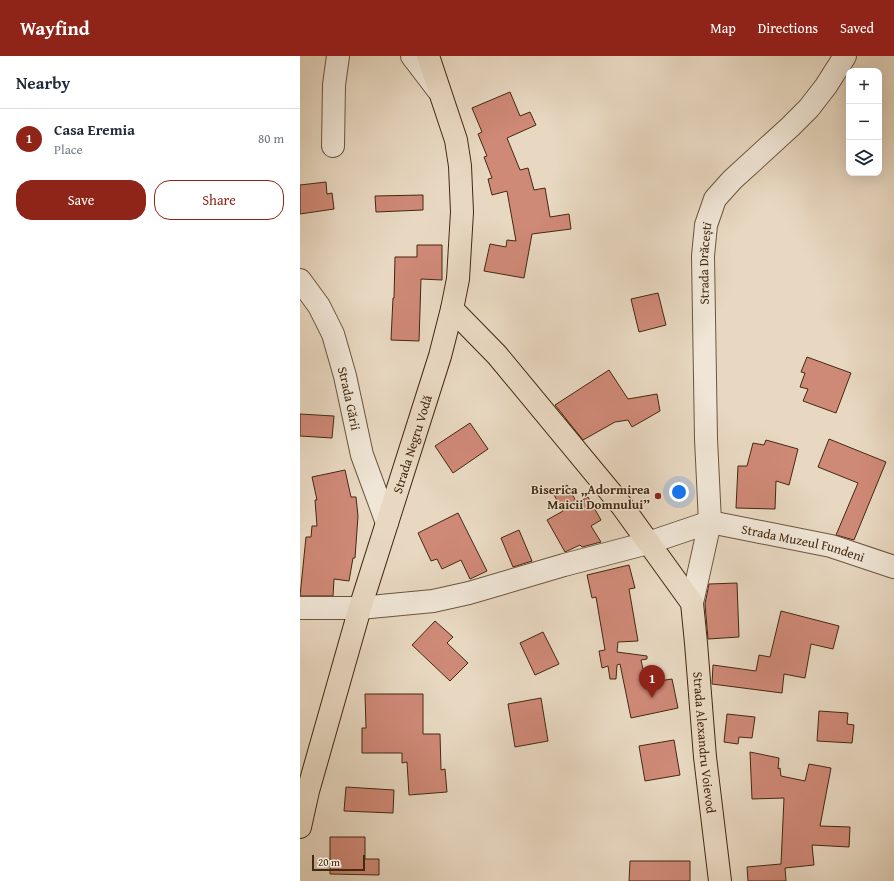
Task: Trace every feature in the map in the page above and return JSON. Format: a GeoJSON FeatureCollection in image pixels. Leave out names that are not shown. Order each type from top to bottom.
{"type":"FeatureCollection","features":[{"type":"Feature","properties":{"kind":"main road","name":"Strada Negru Vodă"},"geometry":{"type":"LineString","coordinates":[[300,827],[308,791],[360,608],[440,356],[452,309],[458,271],[462,212],[460,166],[456,140],[442,94],[428,56]]}},
{"type":"Feature","properties":{"kind":"main road"},"geometry":{"type":"LineString","coordinates":[[452,309],[497,355],[622,506],[692,603]]}},
{"type":"Feature","properties":{"kind":"main road","name":"Strada Alexandru Voievod"},"geometry":{"type":"LineString","coordinates":[[692,603],[705,757],[720,881]]}},
{"type":"Feature","properties":{"kind":"street"},"geometry":{"type":"LineString","coordinates":[[333,146],[334,85],[338,56]]}},
{"type":"Feature","properties":{"kind":"street"},"geometry":{"type":"LineString","coordinates":[[412,56],[442,94]]}},
{"type":"Feature","properties":{"kind":"street","name":"Strada Drăcești"},"geometry":{"type":"LineString","coordinates":[[692,603],[710,522],[706,439],[703,264],[706,225],[715,199],[732,180],[809,108],[826,86],[845,56]]}},
{"type":"Feature","properties":{"kind":"street","name":"Strada Gării"},"geometry":{"type":"LineString","coordinates":[[300,280],[319,306],[333,334],[345,376],[362,455],[387,523]]}},
{"type":"Feature","properties":{"kind":"street"},"geometry":{"type":"LineString","coordinates":[[300,608],[360,608],[433,601],[469,593],[564,565],[648,543],[710,522]]}},
{"type":"Feature","properties":{"kind":"street","name":"Strada Muzeul Fundeni"},"geometry":{"type":"LineString","coordinates":[[710,522],[831,546],[894,567]]}},
{"type":"Feature","properties":{"kind":"building"},"geometry":{"type":"Polygon","coordinates":[[[510,92],[520,116],[530,112],[536,125],[507,138],[520,170],[528,168],[534,190],[545,188],[550,217],[569,214],[571,229],[532,234],[524,278],[484,271],[490,244],[506,247],[507,240],[516,241],[507,191],[492,195],[488,179],[492,178],[484,157],[487,156],[478,134],[482,132],[472,108],[510,92]]]}},
{"type":"Feature","properties":{"kind":"building"},"geometry":{"type":"Polygon","coordinates":[[[326,182],[327,194],[332,193],[334,209],[300,214],[300,185],[326,182]]]}},
{"type":"Feature","properties":{"kind":"building"},"geometry":{"type":"Polygon","coordinates":[[[423,195],[423,210],[376,212],[375,196],[423,195]]]}},
{"type":"Feature","properties":{"kind":"building"},"geometry":{"type":"Polygon","coordinates":[[[417,245],[442,245],[442,280],[421,279],[419,341],[391,340],[395,257],[417,257],[417,245]]]}},
{"type":"Feature","properties":{"kind":"building"},"geometry":{"type":"Polygon","coordinates":[[[658,293],[666,325],[639,332],[631,299],[658,293]]]}},
{"type":"Feature","properties":{"kind":"building"},"geometry":{"type":"Polygon","coordinates":[[[807,357],[851,373],[836,413],[803,401],[808,389],[800,387],[805,373],[801,372],[807,357]]]}},
{"type":"Feature","properties":{"kind":"building"},"geometry":{"type":"Polygon","coordinates":[[[609,370],[628,399],[657,394],[660,411],[632,427],[628,420],[615,422],[583,440],[555,405],[609,370]]]}},
{"type":"Feature","properties":{"kind":"building"},"geometry":{"type":"Polygon","coordinates":[[[300,414],[334,416],[332,438],[300,436],[300,414]]]}},
{"type":"Feature","properties":{"kind":"building"},"geometry":{"type":"Polygon","coordinates":[[[470,423],[488,449],[453,473],[435,446],[470,423]]]}},
{"type":"Feature","properties":{"kind":"building"},"geometry":{"type":"Polygon","coordinates":[[[829,439],[886,462],[854,540],[836,535],[858,483],[818,467],[829,439]]]}},
{"type":"Feature","properties":{"kind":"building"},"geometry":{"type":"Polygon","coordinates":[[[766,440],[798,449],[789,485],[776,481],[775,509],[736,508],[738,466],[747,466],[753,443],[764,445],[766,440]]]}},
{"type":"Feature","properties":{"kind":"building"},"geometry":{"type":"Polygon","coordinates":[[[345,470],[351,497],[356,497],[358,516],[355,558],[353,558],[349,581],[334,579],[333,596],[300,596],[306,537],[311,537],[312,526],[317,526],[315,500],[317,500],[312,477],[345,470]]]}},
{"type":"Feature","properties":{"kind":"building"},"geometry":{"type":"Polygon","coordinates":[[[567,485],[577,503],[588,497],[601,520],[591,526],[601,542],[582,547],[580,545],[565,552],[547,520],[563,511],[553,493],[567,485]]]}},
{"type":"Feature","properties":{"kind":"building"},"geometry":{"type":"Polygon","coordinates":[[[458,513],[487,571],[470,579],[461,560],[442,569],[437,559],[431,561],[418,533],[458,513]]]}},
{"type":"Feature","properties":{"kind":"building"},"geometry":{"type":"Polygon","coordinates":[[[519,530],[532,561],[513,567],[501,538],[519,530]]]}},
{"type":"Feature","properties":{"kind":"building"},"geometry":{"type":"Polygon","coordinates":[[[629,565],[635,588],[629,589],[638,641],[618,642],[617,652],[647,656],[647,659],[641,660],[645,678],[658,675],[659,681],[672,679],[678,708],[631,718],[620,664],[617,665],[616,679],[610,679],[608,666],[602,668],[599,651],[605,650],[596,597],[592,598],[587,575],[629,565]]]}},
{"type":"Feature","properties":{"kind":"building"},"geometry":{"type":"Polygon","coordinates":[[[737,583],[739,637],[708,639],[705,604],[709,584],[737,583]]]}},
{"type":"Feature","properties":{"kind":"building"},"geometry":{"type":"Polygon","coordinates":[[[781,611],[839,626],[833,649],[811,644],[805,678],[784,674],[782,693],[712,684],[713,665],[756,671],[759,655],[770,657],[781,611]]]}},
{"type":"Feature","properties":{"kind":"building"},"geometry":{"type":"Polygon","coordinates":[[[435,621],[453,637],[447,643],[468,663],[450,681],[412,645],[435,621]]]}},
{"type":"Feature","properties":{"kind":"building"},"geometry":{"type":"Polygon","coordinates":[[[543,632],[559,664],[535,675],[520,643],[543,632]]]}},
{"type":"Feature","properties":{"kind":"building"},"geometry":{"type":"Polygon","coordinates":[[[365,694],[423,694],[423,734],[440,734],[441,770],[445,769],[447,792],[409,795],[407,762],[402,763],[402,753],[362,753],[362,728],[366,728],[365,694]]]}},
{"type":"Feature","properties":{"kind":"building"},"geometry":{"type":"Polygon","coordinates":[[[541,698],[548,741],[515,747],[508,704],[541,698]]]}},
{"type":"Feature","properties":{"kind":"building"},"geometry":{"type":"Polygon","coordinates":[[[819,711],[848,713],[847,724],[854,725],[852,743],[817,741],[819,711]]]}},
{"type":"Feature","properties":{"kind":"building"},"geometry":{"type":"Polygon","coordinates":[[[727,714],[755,717],[752,738],[739,737],[738,744],[724,742],[727,714]]]}},
{"type":"Feature","properties":{"kind":"building"},"geometry":{"type":"Polygon","coordinates":[[[674,740],[680,775],[645,781],[639,746],[674,740]]]}},
{"type":"Feature","properties":{"kind":"building"},"geometry":{"type":"Polygon","coordinates":[[[750,752],[779,758],[778,769],[780,768],[781,776],[805,781],[809,764],[831,768],[820,826],[850,827],[849,847],[812,845],[814,865],[785,868],[786,881],[748,881],[747,867],[781,864],[784,798],[752,799],[750,752]]]}},
{"type":"Feature","properties":{"kind":"building"},"geometry":{"type":"Polygon","coordinates":[[[346,787],[394,790],[393,813],[344,811],[346,787]]]}},
{"type":"Feature","properties":{"kind":"building"},"geometry":{"type":"Polygon","coordinates":[[[330,837],[365,837],[365,859],[379,859],[379,875],[330,874],[330,837]]]}},
{"type":"Feature","properties":{"kind":"building"},"geometry":{"type":"Polygon","coordinates":[[[630,861],[690,861],[690,881],[629,881],[630,861]]]}},
{"type":"Feature","properties":{"kind":"place","name":"Biserica „Adormirea Maicii Domnului”"},"geometry":{"type":"Point","coordinates":[658,496]}},
{"type":"Feature","properties":{"kind":"place","name":"Casa Eremia"},"geometry":{"type":"Point","coordinates":[652,698]}}]}
